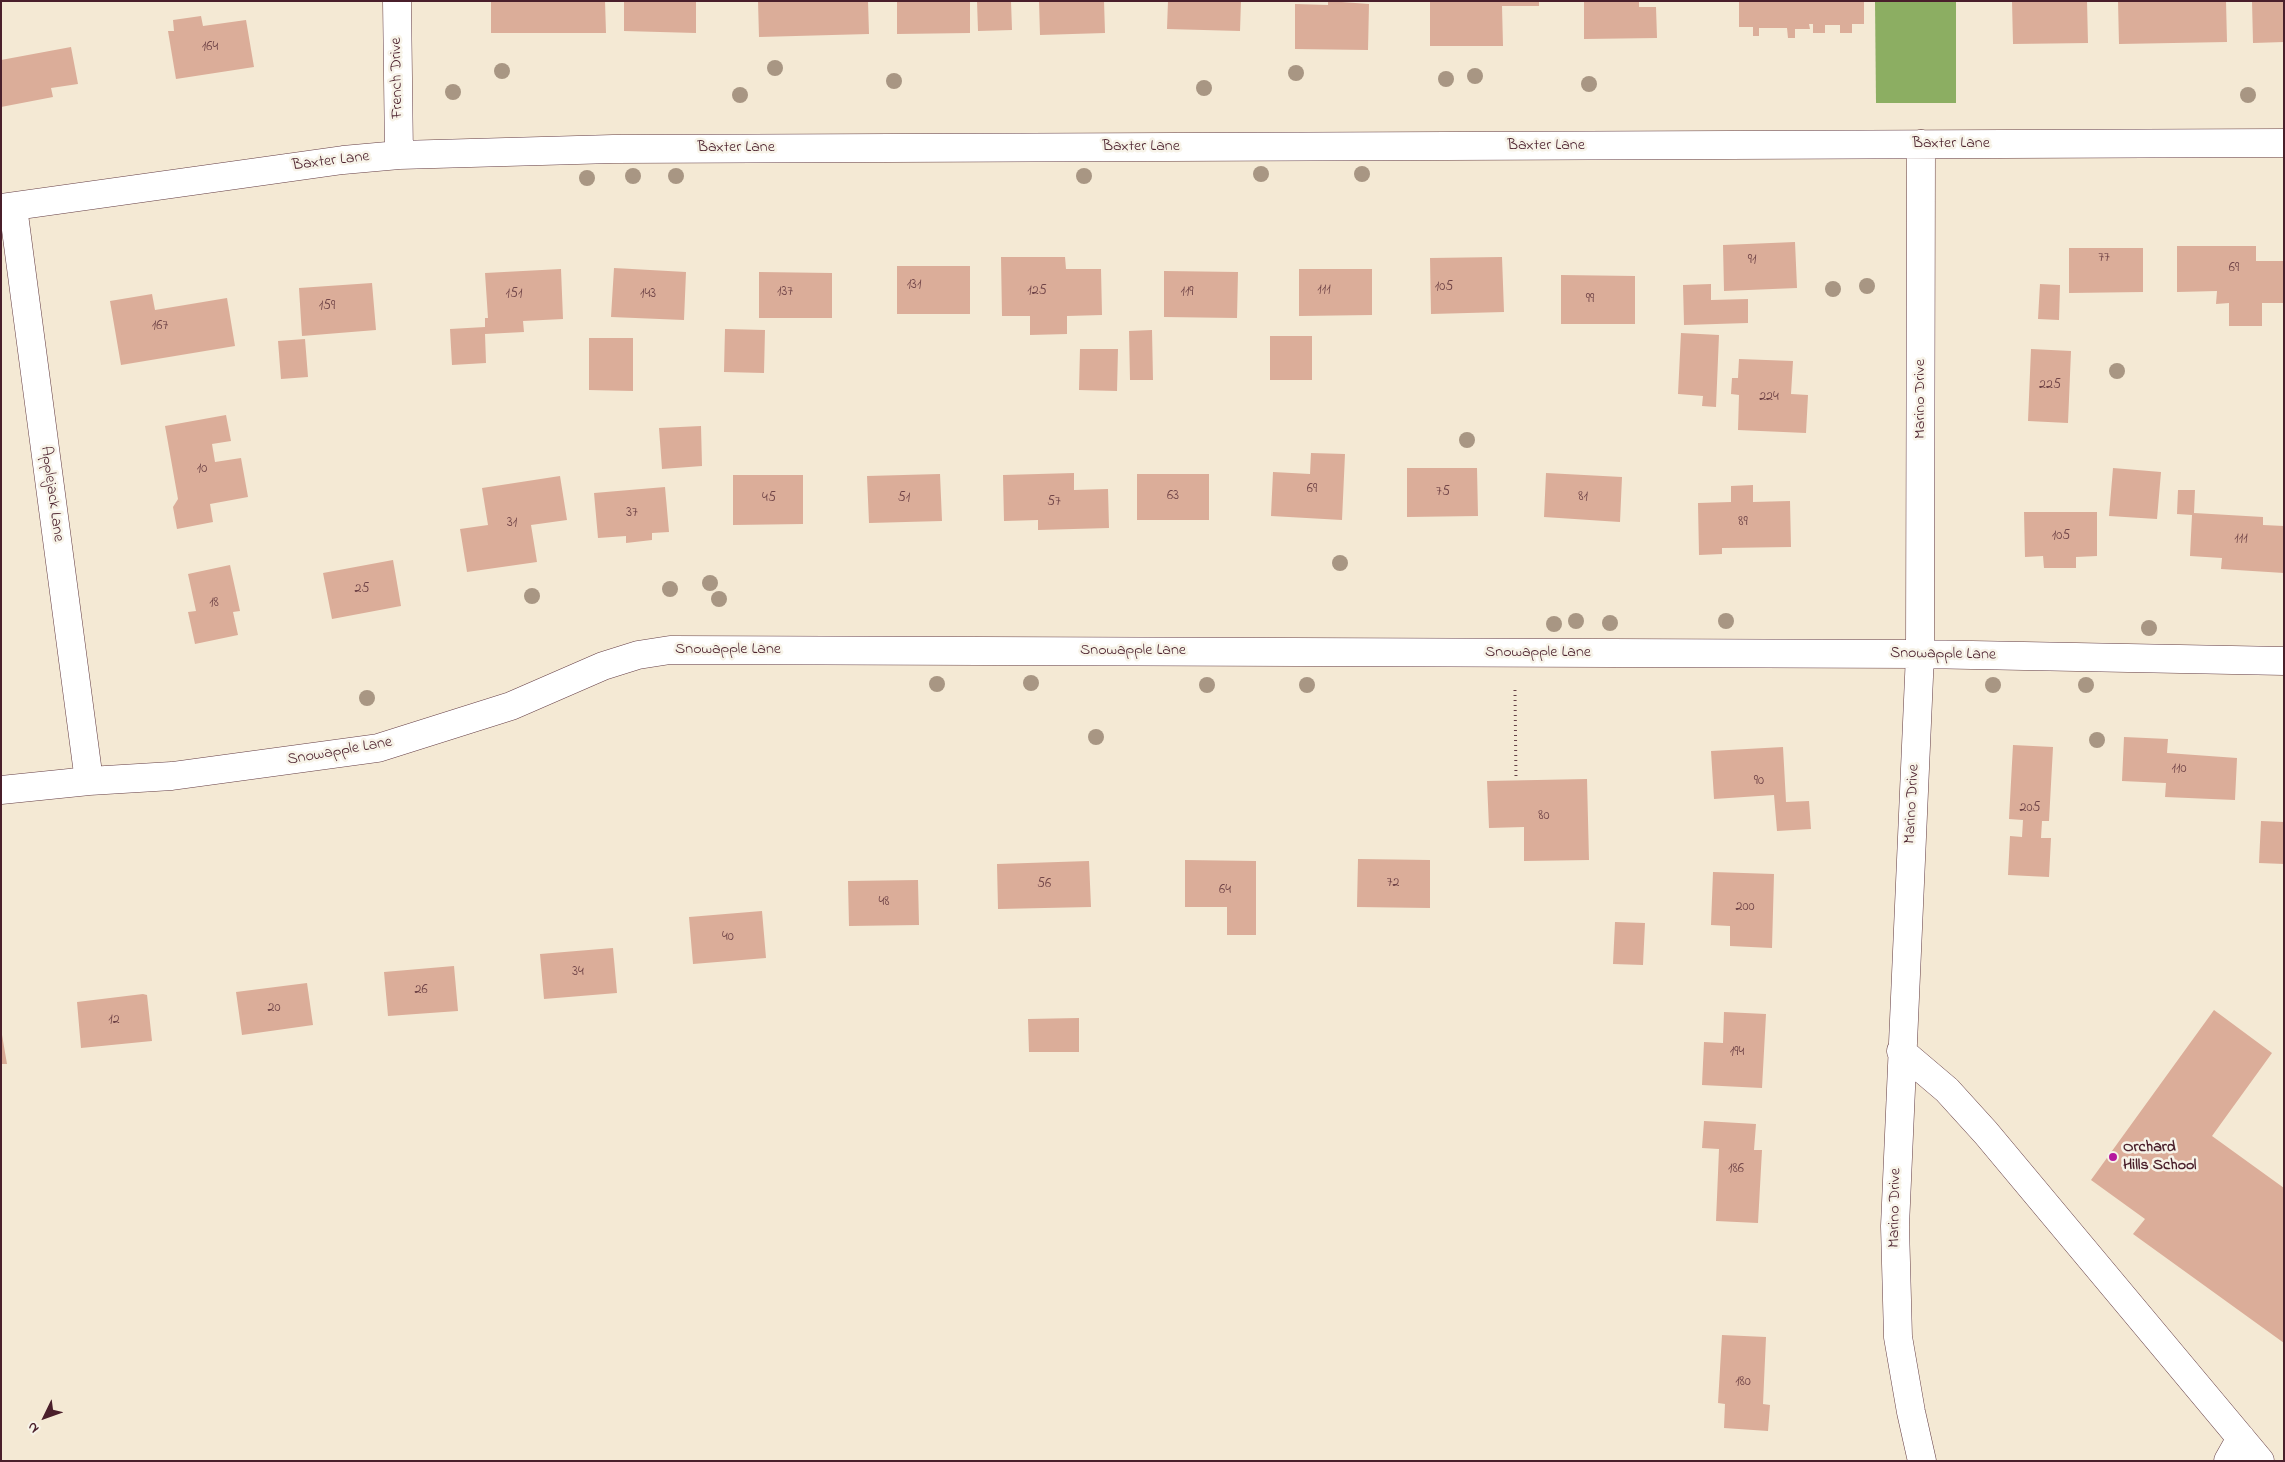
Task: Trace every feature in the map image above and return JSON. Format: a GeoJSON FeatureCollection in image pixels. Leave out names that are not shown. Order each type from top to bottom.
{"type":"FeatureCollection","features":[{"type":"Feature","properties":{"kind":"street","name":"French Drive"},"geometry":{"type":"LineString","coordinates":[[397,1],[399,155]]}},
{"type":"Feature","properties":{"kind":"street","name":"Baxter Lane"},"geometry":{"type":"LineString","coordinates":[[7,207],[343,160],[399,155],[622,149],[2284,143]]}},
{"type":"Feature","properties":{"kind":"street","name":"Marino Drive"},"geometry":{"type":"LineString","coordinates":[[1921,144],[1920,654],[1901,1051],[1895,1226],[1898,1337],[1922,1461]]}},
{"type":"Feature","properties":{"kind":"street","name":"Applejack Lane"},"geometry":{"type":"LineString","coordinates":[[7,207],[89,781]]}},
{"type":"Feature","properties":{"kind":"street","name":"Snowapple Lane"},"geometry":{"type":"LineString","coordinates":[[1,790],[89,781],[172,776],[378,748],[511,706],[604,666],[638,655],[670,650],[1920,654],[2284,661]]}},
{"type":"Feature","properties":{"kind":"street"},"geometry":{"type":"LineString","coordinates":[[1901,1051],[1947,1090],[1986,1133],[2234,1449],[2260,1461]]}},
{"type":"Feature","properties":{"kind":"path"},"geometry":{"type":"LineString","coordinates":[[1515,690],[1516,780]]}},
{"type":"Feature","properties":{"kind":"green space"},"geometry":{"type":"Polygon","coordinates":[[[1875,1],[1956,1],[1956,103],[1876,103],[1875,1]]]}},
{"type":"Feature","properties":{"kind":"building"},"geometry":{"type":"Polygon","coordinates":[[[491,1],[605,1],[606,33],[491,33],[491,1]]]}},
{"type":"Feature","properties":{"kind":"building"},"geometry":{"type":"Polygon","coordinates":[[[624,1],[696,1],[696,33],[624,31],[624,1]]]}},
{"type":"Feature","properties":{"kind":"building"},"geometry":{"type":"Polygon","coordinates":[[[758,1],[868,1],[869,34],[759,37],[758,1]]]}},
{"type":"Feature","properties":{"kind":"building"},"geometry":{"type":"Polygon","coordinates":[[[897,1],[970,1],[970,33],[897,34],[897,1]]]}},
{"type":"Feature","properties":{"kind":"building"},"geometry":{"type":"Polygon","coordinates":[[[977,1],[1011,1],[1012,30],[978,31],[977,1]]]}},
{"type":"Feature","properties":{"kind":"building"},"geometry":{"type":"Polygon","coordinates":[[[1039,1],[1104,1],[1105,33],[1040,35],[1039,1]]]}},
{"type":"Feature","properties":{"kind":"building"},"geometry":{"type":"Polygon","coordinates":[[[1168,1],[1241,1],[1240,31],[1167,29],[1168,1]]]}},
{"type":"Feature","properties":{"kind":"building"},"geometry":{"type":"Polygon","coordinates":[[[1328,1],[1369,4],[1368,50],[1295,49],[1295,4],[1328,5],[1328,1]]]}},
{"type":"Feature","properties":{"kind":"building"},"geometry":{"type":"Polygon","coordinates":[[[1539,1],[1539,6],[1502,6],[1503,46],[1430,46],[1430,2],[1539,1]]]}},
{"type":"Feature","properties":{"kind":"building"},"geometry":{"type":"Polygon","coordinates":[[[1584,1],[1639,1],[1639,7],[1656,7],[1657,38],[1584,39],[1584,1]]]}},
{"type":"Feature","properties":{"kind":"building"},"geometry":{"type":"Polygon","coordinates":[[[1739,1],[1864,1],[1864,24],[1852,24],[1852,33],[1840,33],[1840,25],[1825,25],[1825,33],[1813,33],[1813,24],[1809,24],[1810,29],[1795,29],[1795,38],[1788,38],[1787,28],[1759,28],[1759,36],[1753,36],[1753,27],[1739,27],[1739,1]]]}},
{"type":"Feature","properties":{"kind":"building"},"geometry":{"type":"Polygon","coordinates":[[[2012,1],[2087,1],[2088,43],[2013,44],[2012,1]]]}},
{"type":"Feature","properties":{"kind":"building"},"geometry":{"type":"Polygon","coordinates":[[[2118,1],[2226,1],[2227,42],[2119,44],[2118,1]]]}},
{"type":"Feature","properties":{"kind":"building"},"geometry":{"type":"Polygon","coordinates":[[[2252,1],[2284,1],[2284,42],[2253,43],[2252,1]]]}},
{"type":"Feature","properties":{"kind":"building"},"geometry":{"type":"Polygon","coordinates":[[[201,16],[203,26],[246,20],[254,67],[176,79],[168,31],[174,31],[173,20],[201,16]]]}},
{"type":"Feature","properties":{"kind":"building"},"geometry":{"type":"Polygon","coordinates":[[[71,47],[78,84],[51,88],[53,97],[1,107],[1,60],[71,47]]]}},
{"type":"Feature","properties":{"kind":"building"},"geometry":{"type":"Polygon","coordinates":[[[1795,242],[1797,288],[1724,291],[1723,245],[1795,242]]]}},
{"type":"Feature","properties":{"kind":"building"},"geometry":{"type":"Polygon","coordinates":[[[2177,246],[2256,246],[2256,261],[2284,261],[2284,303],[2262,303],[2262,326],[2229,326],[2229,303],[2216,304],[2217,291],[2177,292],[2177,246]]]}},
{"type":"Feature","properties":{"kind":"building"},"geometry":{"type":"Polygon","coordinates":[[[2069,248],[2143,248],[2143,292],[2069,293],[2069,248]]]}},
{"type":"Feature","properties":{"kind":"building"},"geometry":{"type":"Polygon","coordinates":[[[1001,257],[1065,257],[1066,269],[1101,269],[1102,315],[1067,316],[1067,334],[1030,335],[1030,316],[1002,316],[1001,257]]]}},
{"type":"Feature","properties":{"kind":"building"},"geometry":{"type":"Polygon","coordinates":[[[1502,257],[1504,312],[1431,314],[1430,258],[1502,257]]]}},
{"type":"Feature","properties":{"kind":"building"},"geometry":{"type":"Polygon","coordinates":[[[897,266],[970,266],[970,314],[897,314],[897,266]]]}},
{"type":"Feature","properties":{"kind":"building"},"geometry":{"type":"Polygon","coordinates":[[[614,268],[686,272],[684,320],[611,317],[614,268]]]}},
{"type":"Feature","properties":{"kind":"building"},"geometry":{"type":"Polygon","coordinates":[[[561,269],[563,319],[523,321],[524,332],[485,334],[486,363],[452,365],[450,329],[485,327],[485,318],[488,318],[485,273],[561,269]]]}},
{"type":"Feature","properties":{"kind":"building"},"geometry":{"type":"Polygon","coordinates":[[[1299,269],[1372,269],[1372,315],[1299,316],[1299,269]]]}},
{"type":"Feature","properties":{"kind":"building"},"geometry":{"type":"Polygon","coordinates":[[[1164,271],[1238,272],[1237,318],[1164,317],[1164,271]]]}},
{"type":"Feature","properties":{"kind":"building"},"geometry":{"type":"Polygon","coordinates":[[[759,272],[832,273],[832,318],[759,318],[759,272]]]}},
{"type":"Feature","properties":{"kind":"building"},"geometry":{"type":"Polygon","coordinates":[[[1561,275],[1635,276],[1635,324],[1561,324],[1561,275]]]}},
{"type":"Feature","properties":{"kind":"building"},"geometry":{"type":"Polygon","coordinates":[[[372,283],[376,330],[302,336],[299,288],[372,283]]]}},
{"type":"Feature","properties":{"kind":"building"},"geometry":{"type":"Polygon","coordinates":[[[1711,284],[1711,300],[1748,299],[1748,323],[1684,325],[1683,285],[1711,284]]]}},
{"type":"Feature","properties":{"kind":"building"},"geometry":{"type":"Polygon","coordinates":[[[2040,284],[2060,285],[2059,320],[2038,319],[2040,284]]]}},
{"type":"Feature","properties":{"kind":"building"},"geometry":{"type":"Polygon","coordinates":[[[152,294],[155,310],[227,298],[235,346],[121,365],[110,301],[152,294]]]}},
{"type":"Feature","properties":{"kind":"building"},"geometry":{"type":"Polygon","coordinates":[[[725,329],[765,330],[764,373],[724,372],[725,329]]]}},
{"type":"Feature","properties":{"kind":"building"},"geometry":{"type":"Polygon","coordinates":[[[1152,330],[1153,380],[1130,380],[1129,331],[1152,330]]]}},
{"type":"Feature","properties":{"kind":"building"},"geometry":{"type":"Polygon","coordinates":[[[1681,333],[1719,335],[1716,407],[1702,406],[1703,396],[1678,394],[1681,333]]]}},
{"type":"Feature","properties":{"kind":"building"},"geometry":{"type":"Polygon","coordinates":[[[1270,336],[1312,336],[1312,380],[1270,380],[1270,336]]]}},
{"type":"Feature","properties":{"kind":"building"},"geometry":{"type":"Polygon","coordinates":[[[589,338],[633,338],[633,391],[589,390],[589,338]]]}},
{"type":"Feature","properties":{"kind":"building"},"geometry":{"type":"Polygon","coordinates":[[[305,339],[308,377],[281,379],[278,341],[305,339]]]}},
{"type":"Feature","properties":{"kind":"building"},"geometry":{"type":"Polygon","coordinates":[[[1080,349],[1118,349],[1117,391],[1079,390],[1080,349]]]}},
{"type":"Feature","properties":{"kind":"building"},"geometry":{"type":"Polygon","coordinates":[[[2031,349],[2071,351],[2068,423],[2028,421],[2031,349]]]}},
{"type":"Feature","properties":{"kind":"building"},"geometry":{"type":"Polygon","coordinates":[[[1739,359],[1793,361],[1791,394],[1808,395],[1806,433],[1738,430],[1739,395],[1731,394],[1732,378],[1738,378],[1739,359]]]}},
{"type":"Feature","properties":{"kind":"building"},"geometry":{"type":"Polygon","coordinates":[[[226,415],[231,441],[212,444],[215,462],[241,458],[248,497],[210,504],[213,522],[177,529],[173,507],[178,499],[165,426],[226,415]]]}},
{"type":"Feature","properties":{"kind":"building"},"geometry":{"type":"Polygon","coordinates":[[[701,426],[702,466],[662,469],[659,428],[701,426]]]}},
{"type":"Feature","properties":{"kind":"building"},"geometry":{"type":"Polygon","coordinates":[[[1311,453],[1345,454],[1342,520],[1271,516],[1273,472],[1310,474],[1311,453]]]}},
{"type":"Feature","properties":{"kind":"building"},"geometry":{"type":"Polygon","coordinates":[[[1407,468],[1477,468],[1478,516],[1407,517],[1407,468]]]}},
{"type":"Feature","properties":{"kind":"building"},"geometry":{"type":"Polygon","coordinates":[[[2113,468],[2161,472],[2157,519],[2109,516],[2113,468]]]}},
{"type":"Feature","properties":{"kind":"building"},"geometry":{"type":"Polygon","coordinates":[[[1074,473],[1074,490],[1108,489],[1109,528],[1038,530],[1038,520],[1004,521],[1003,475],[1074,473]]]}},
{"type":"Feature","properties":{"kind":"building"},"geometry":{"type":"Polygon","coordinates":[[[1546,473],[1622,477],[1620,522],[1544,517],[1546,473]]]}},
{"type":"Feature","properties":{"kind":"building"},"geometry":{"type":"Polygon","coordinates":[[[940,474],[942,521],[869,523],[867,476],[940,474]]]}},
{"type":"Feature","properties":{"kind":"building"},"geometry":{"type":"Polygon","coordinates":[[[1137,474],[1209,474],[1209,520],[1137,520],[1137,474]]]}},
{"type":"Feature","properties":{"kind":"building"},"geometry":{"type":"Polygon","coordinates":[[[733,475],[803,475],[803,524],[733,525],[733,475]]]}},
{"type":"Feature","properties":{"kind":"building"},"geometry":{"type":"Polygon","coordinates":[[[560,476],[567,520],[531,525],[537,562],[467,572],[460,529],[488,525],[482,488],[560,476]]]}},
{"type":"Feature","properties":{"kind":"building"},"geometry":{"type":"Polygon","coordinates":[[[1753,485],[1753,502],[1790,501],[1791,547],[1722,548],[1722,554],[1699,555],[1698,503],[1731,502],[1731,486],[1753,485]]]}},
{"type":"Feature","properties":{"kind":"building"},"geometry":{"type":"Polygon","coordinates":[[[665,487],[669,532],[652,533],[652,540],[626,543],[626,536],[598,538],[594,493],[665,487]]]}},
{"type":"Feature","properties":{"kind":"building"},"geometry":{"type":"Polygon","coordinates":[[[2178,490],[2195,490],[2194,513],[2263,517],[2263,525],[2284,526],[2284,573],[2221,569],[2222,558],[2190,556],[2192,515],[2177,514],[2178,490]]]}},
{"type":"Feature","properties":{"kind":"building"},"geometry":{"type":"Polygon","coordinates":[[[2024,512],[2097,512],[2097,556],[2076,557],[2076,568],[2044,568],[2043,556],[2025,557],[2024,512]]]}},
{"type":"Feature","properties":{"kind":"building"},"geometry":{"type":"Polygon","coordinates":[[[393,560],[401,606],[332,619],[323,573],[393,560]]]}},
{"type":"Feature","properties":{"kind":"building"},"geometry":{"type":"Polygon","coordinates":[[[230,565],[240,611],[233,612],[238,635],[195,644],[188,612],[196,611],[188,574],[230,565]]]}},
{"type":"Feature","properties":{"kind":"building"},"geometry":{"type":"Polygon","coordinates":[[[2124,737],[2168,739],[2167,753],[2237,758],[2235,800],[2165,797],[2166,783],[2122,781],[2124,737]]]}},
{"type":"Feature","properties":{"kind":"building"},"geometry":{"type":"Polygon","coordinates":[[[2013,745],[2053,747],[2049,821],[2042,821],[2041,838],[2051,838],[2049,877],[2008,875],[2010,836],[2022,837],[2023,820],[2009,819],[2013,745]]]}},
{"type":"Feature","properties":{"kind":"building"},"geometry":{"type":"Polygon","coordinates":[[[1783,747],[1786,802],[1809,801],[1811,829],[1777,831],[1774,795],[1714,799],[1711,751],[1783,747]]]}},
{"type":"Feature","properties":{"kind":"building"},"geometry":{"type":"Polygon","coordinates":[[[1587,779],[1589,860],[1524,861],[1524,827],[1489,828],[1487,781],[1587,779]]]}},
{"type":"Feature","properties":{"kind":"building"},"geometry":{"type":"Polygon","coordinates":[[[2261,821],[2284,822],[2284,864],[2259,863],[2261,821]]]}},
{"type":"Feature","properties":{"kind":"building"},"geometry":{"type":"Polygon","coordinates":[[[1358,859],[1430,860],[1430,908],[1357,907],[1358,859]]]}},
{"type":"Feature","properties":{"kind":"building"},"geometry":{"type":"Polygon","coordinates":[[[1185,860],[1256,861],[1256,935],[1227,935],[1227,907],[1185,907],[1185,860]]]}},
{"type":"Feature","properties":{"kind":"building"},"geometry":{"type":"Polygon","coordinates":[[[1089,861],[1091,907],[998,909],[997,864],[1089,861]]]}},
{"type":"Feature","properties":{"kind":"building"},"geometry":{"type":"Polygon","coordinates":[[[1713,872],[1774,874],[1772,948],[1730,946],[1730,926],[1711,925],[1713,872]]]}},
{"type":"Feature","properties":{"kind":"building"},"geometry":{"type":"Polygon","coordinates":[[[918,880],[919,925],[849,926],[848,881],[918,880]]]}},
{"type":"Feature","properties":{"kind":"building"},"geometry":{"type":"Polygon","coordinates":[[[762,911],[766,958],[693,964],[689,917],[762,911]]]}},
{"type":"Feature","properties":{"kind":"building"},"geometry":{"type":"Polygon","coordinates":[[[1615,922],[1645,923],[1643,965],[1613,964],[1615,922]]]}},
{"type":"Feature","properties":{"kind":"building"},"geometry":{"type":"Polygon","coordinates":[[[613,948],[617,993],[544,999],[540,954],[613,948]]]}},
{"type":"Feature","properties":{"kind":"building"},"geometry":{"type":"Polygon","coordinates":[[[454,966],[458,1011],[388,1016],[384,972],[454,966]]]}},
{"type":"Feature","properties":{"kind":"building"},"geometry":{"type":"Polygon","coordinates":[[[307,983],[313,1025],[242,1035],[236,992],[307,983]]]}},
{"type":"Feature","properties":{"kind":"building"},"geometry":{"type":"Polygon","coordinates":[[[147,995],[152,1041],[81,1048],[77,1002],[147,995]]]}},
{"type":"Feature","properties":{"kind":"building"},"geometry":{"type":"Polygon","coordinates":[[[2214,1010],[2272,1053],[2212,1136],[2284,1188],[2284,1343],[2133,1234],[2145,1219],[2091,1180],[2214,1010]]]}},
{"type":"Feature","properties":{"kind":"building"},"geometry":{"type":"Polygon","coordinates":[[[1724,1012],[1766,1014],[1762,1088],[1702,1085],[1704,1042],[1723,1043],[1724,1012]]]}},
{"type":"Feature","properties":{"kind":"building"},"geometry":{"type":"Polygon","coordinates":[[[1079,1018],[1079,1052],[1029,1052],[1028,1019],[1079,1018]]]}},
{"type":"Feature","properties":{"kind":"building"},"geometry":{"type":"Polygon","coordinates":[[[1,1029],[7,1064],[1,1064],[1,1029]]]}},
{"type":"Feature","properties":{"kind":"building"},"geometry":{"type":"Polygon","coordinates":[[[1704,1121],[1756,1124],[1754,1150],[1762,1150],[1758,1223],[1716,1221],[1719,1149],[1702,1148],[1704,1121]]]}},
{"type":"Feature","properties":{"kind":"building"},"geometry":{"type":"Polygon","coordinates":[[[1722,1335],[1766,1337],[1763,1404],[1770,1405],[1768,1431],[1724,1428],[1725,1404],[1718,1403],[1722,1335]]]}},
{"type":"Feature","properties":{"kind":"place","name":"Orchard Hills School"},"geometry":{"type":"Point","coordinates":[2113,1157]}}]}
